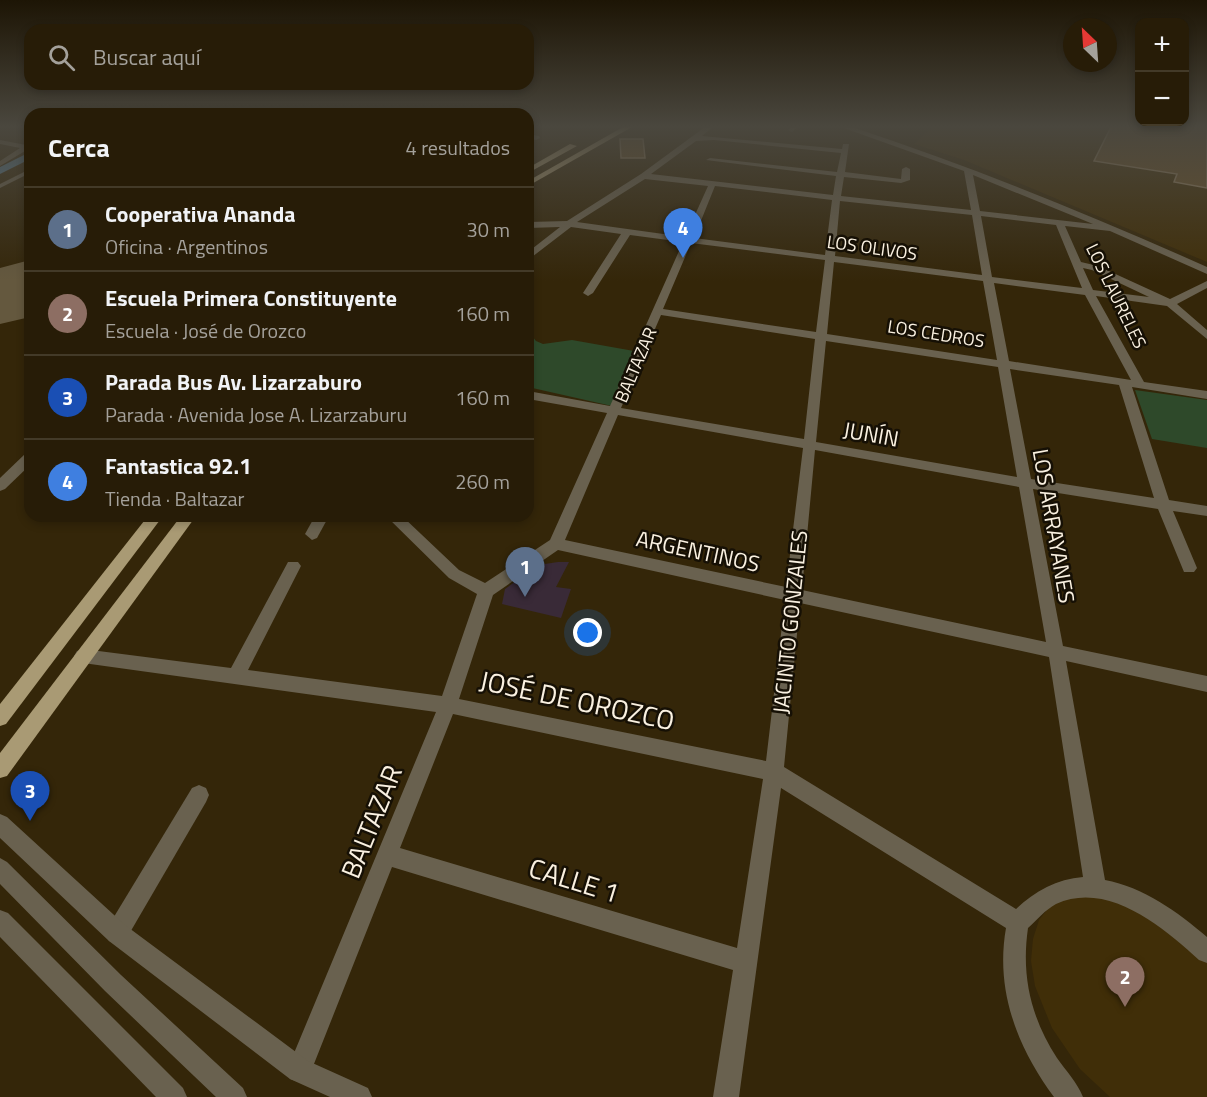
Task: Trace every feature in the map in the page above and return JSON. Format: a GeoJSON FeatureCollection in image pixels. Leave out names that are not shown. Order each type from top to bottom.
{"type":"FeatureCollection","features":[{"type":"Feature","properties":{"kind":"main road"},"geometry":{"type":"LineString","coordinates":[[0,718],[151,522]]}},
{"type":"Feature","properties":{"kind":"main road"},"geometry":{"type":"LineString","coordinates":[[0,770],[184,522]]}},
{"type":"Feature","properties":{"kind":"main road"},"geometry":{"type":"LineString","coordinates":[[0,702],[36,673]]}},
{"type":"Feature","properties":{"kind":"street"},"geometry":{"type":"LineString","coordinates":[[534,252],[569,224],[641,178]]}},
{"type":"Feature","properties":{"kind":"street"},"geometry":{"type":"LineString","coordinates":[[661,178],[1060,225],[1115,229]]}},
{"type":"Feature","properties":{"kind":"street","name":"JACINTO GONZALES"},"geometry":{"type":"LineString","coordinates":[[726,1097],[744,962],[774,772],[838,178]]}},
{"type":"Feature","properties":{"kind":"street"},"geometry":{"type":"LineString","coordinates":[[879,178],[905,181],[905,178]]}},
{"type":"Feature","properties":{"kind":"street","name":"LOS ARRAYANES"},"geometry":{"type":"LineString","coordinates":[[969,178],[1056,651],[1096,889]]}},
{"type":"Feature","properties":{"kind":"street"},"geometry":{"type":"LineString","coordinates":[[988,178],[1115,229],[1207,271]]}},
{"type":"Feature","properties":{"kind":"street","name":"BALTAZAR"},"geometry":{"type":"LineString","coordinates":[[556,544],[616,411],[712,185]]}},
{"type":"Feature","properties":{"kind":"street","name":"LOS OLIVOS"},"geometry":{"type":"LineString","coordinates":[[534,225],[569,224],[1170,303]]}},
{"type":"Feature","properties":{"kind":"street","name":"LOS LAURELES"},"geometry":{"type":"LineString","coordinates":[[1060,225],[1090,293],[1139,384]]}},
{"type":"Feature","properties":{"kind":"street"},"geometry":{"type":"LineString","coordinates":[[588,293],[627,232]]}},
{"type":"Feature","properties":{"kind":"street"},"geometry":{"type":"LineString","coordinates":[[1077,264],[1095,268],[1170,303],[1207,336]]}},
{"type":"Feature","properties":{"kind":"street"},"geometry":{"type":"LineString","coordinates":[[1170,303],[1207,284]]}},
{"type":"Feature","properties":{"kind":"street","name":"LOS CEDROS"},"geometry":{"type":"LineString","coordinates":[[659,312],[1207,395]]}},
{"type":"Feature","properties":{"kind":"street","name":"LOS LAURELES"},"geometry":{"type":"LineString","coordinates":[[1124,381],[1163,504],[1189,568]]}},
{"type":"Feature","properties":{"kind":"street","name":"JUNÍN"},"geometry":{"type":"LineString","coordinates":[[534,396],[1025,483],[1207,511]]}},
{"type":"Feature","properties":{"kind":"street"},"geometry":{"type":"LineString","coordinates":[[0,486],[24,463]]}},
{"type":"Feature","properties":{"kind":"street"},"geometry":{"type":"LineString","coordinates":[[312,534],[319,522]]}},
{"type":"Feature","properties":{"kind":"street"},"geometry":{"type":"LineString","coordinates":[[399,522],[454,574],[486,591],[556,544]]}},
{"type":"Feature","properties":{"kind":"street","name":"ARGENTINOS"},"geometry":{"type":"LineString","coordinates":[[556,544],[1207,684]]}},
{"type":"Feature","properties":{"kind":"street"},"geometry":{"type":"LineString","coordinates":[[236,676],[293,566]]}},
{"type":"Feature","properties":{"kind":"street","name":"BALTAZAR"},"geometry":{"type":"LineString","coordinates":[[299,1070],[448,705],[486,591]]}},
{"type":"Feature","properties":{"kind":"street","name":"JOSÉ DE OROZCO"},"geometry":{"type":"LineString","coordinates":[[83,656],[448,705],[774,772],[1018,923]]}},
{"type":"Feature","properties":{"kind":"street"},"geometry":{"type":"LineString","coordinates":[[117,933],[199,795]]}},
{"type":"Feature","properties":{"kind":"street"},"geometry":{"type":"LineString","coordinates":[[0,824],[117,933],[299,1070],[359,1097]]}},
{"type":"Feature","properties":{"kind":"street","name":"CALLE 1"},"geometry":{"type":"LineString","coordinates":[[388,855],[744,962]]}},
{"type":"Feature","properties":{"kind":"street"},"geometry":{"type":"LineString","coordinates":[[0,869],[113,983],[234,1097]]}},
{"type":"Feature","properties":{"kind":"street"},"geometry":{"type":"LineString","coordinates":[[1070,1097],[1037,1050],[1018,1003],[1013,961],[1018,923],[1051,895],[1072,889],[1096,889],[1137,900],[1178,925],[1207,952]]}},
{"type":"Feature","properties":{"kind":"street"},"geometry":{"type":"LineString","coordinates":[[0,921],[174,1097]]}},
{"type":"Feature","properties":{"kind":"lane"},"geometry":{"type":"LineString","coordinates":[[0,186],[16,178]]}},
{"type":"Feature","properties":{"kind":"shaded area"},"geometry":{"type":"Polygon","coordinates":[[[1007,178],[1207,178],[1207,262],[1007,178]]]}},
{"type":"Feature","properties":{"kind":"shaded area"},"geometry":{"type":"Polygon","coordinates":[[[569,562],[556,587],[571,589],[561,618],[502,604],[505,589],[538,565],[569,562]]]}},
{"type":"Feature","properties":{"kind":"shaded area"},"geometry":{"type":"Polygon","coordinates":[[[1065,897],[1126,897],[1207,956],[1207,1097],[1110,1097],[1080,1069],[1052,1028],[1035,986],[1031,961],[1033,939],[1039,920],[1050,906],[1065,897]]]}},
{"type":"Feature","properties":{"kind":"green space"},"geometry":{"type":"Polygon","coordinates":[[[534,338],[543,344],[572,340],[634,351],[612,406],[534,388],[534,338]]]}},
{"type":"Feature","properties":{"kind":"green space"},"geometry":{"type":"Polygon","coordinates":[[[1135,390],[1207,400],[1207,448],[1152,439],[1135,390]]]}},
{"type":"Feature","properties":{"kind":"building"},"geometry":{"type":"Polygon","coordinates":[[[1175,178],[1207,178],[1207,188],[1174,182],[1175,178]]]}},
{"type":"Feature","properties":{"kind":"runway"},"geometry":{"type":"LineString","coordinates":[[0,299],[24,288]]}},
{"type":"Feature","properties":{"kind":"place","name":"Fantastica 92.1"},"geometry":{"type":"Point","coordinates":[683,258]}},
{"type":"Feature","properties":{"kind":"place","name":"Cooperativa Ananda"},"geometry":{"type":"Point","coordinates":[525,597]}},
{"type":"Feature","properties":{"kind":"place","name":"Parada Bus Av. Lizarzaburo"},"geometry":{"type":"Point","coordinates":[30,821]}},
{"type":"Feature","properties":{"kind":"place","name":"Escuela Primera Constituyente"},"geometry":{"type":"Point","coordinates":[1125,1007]}}]}
